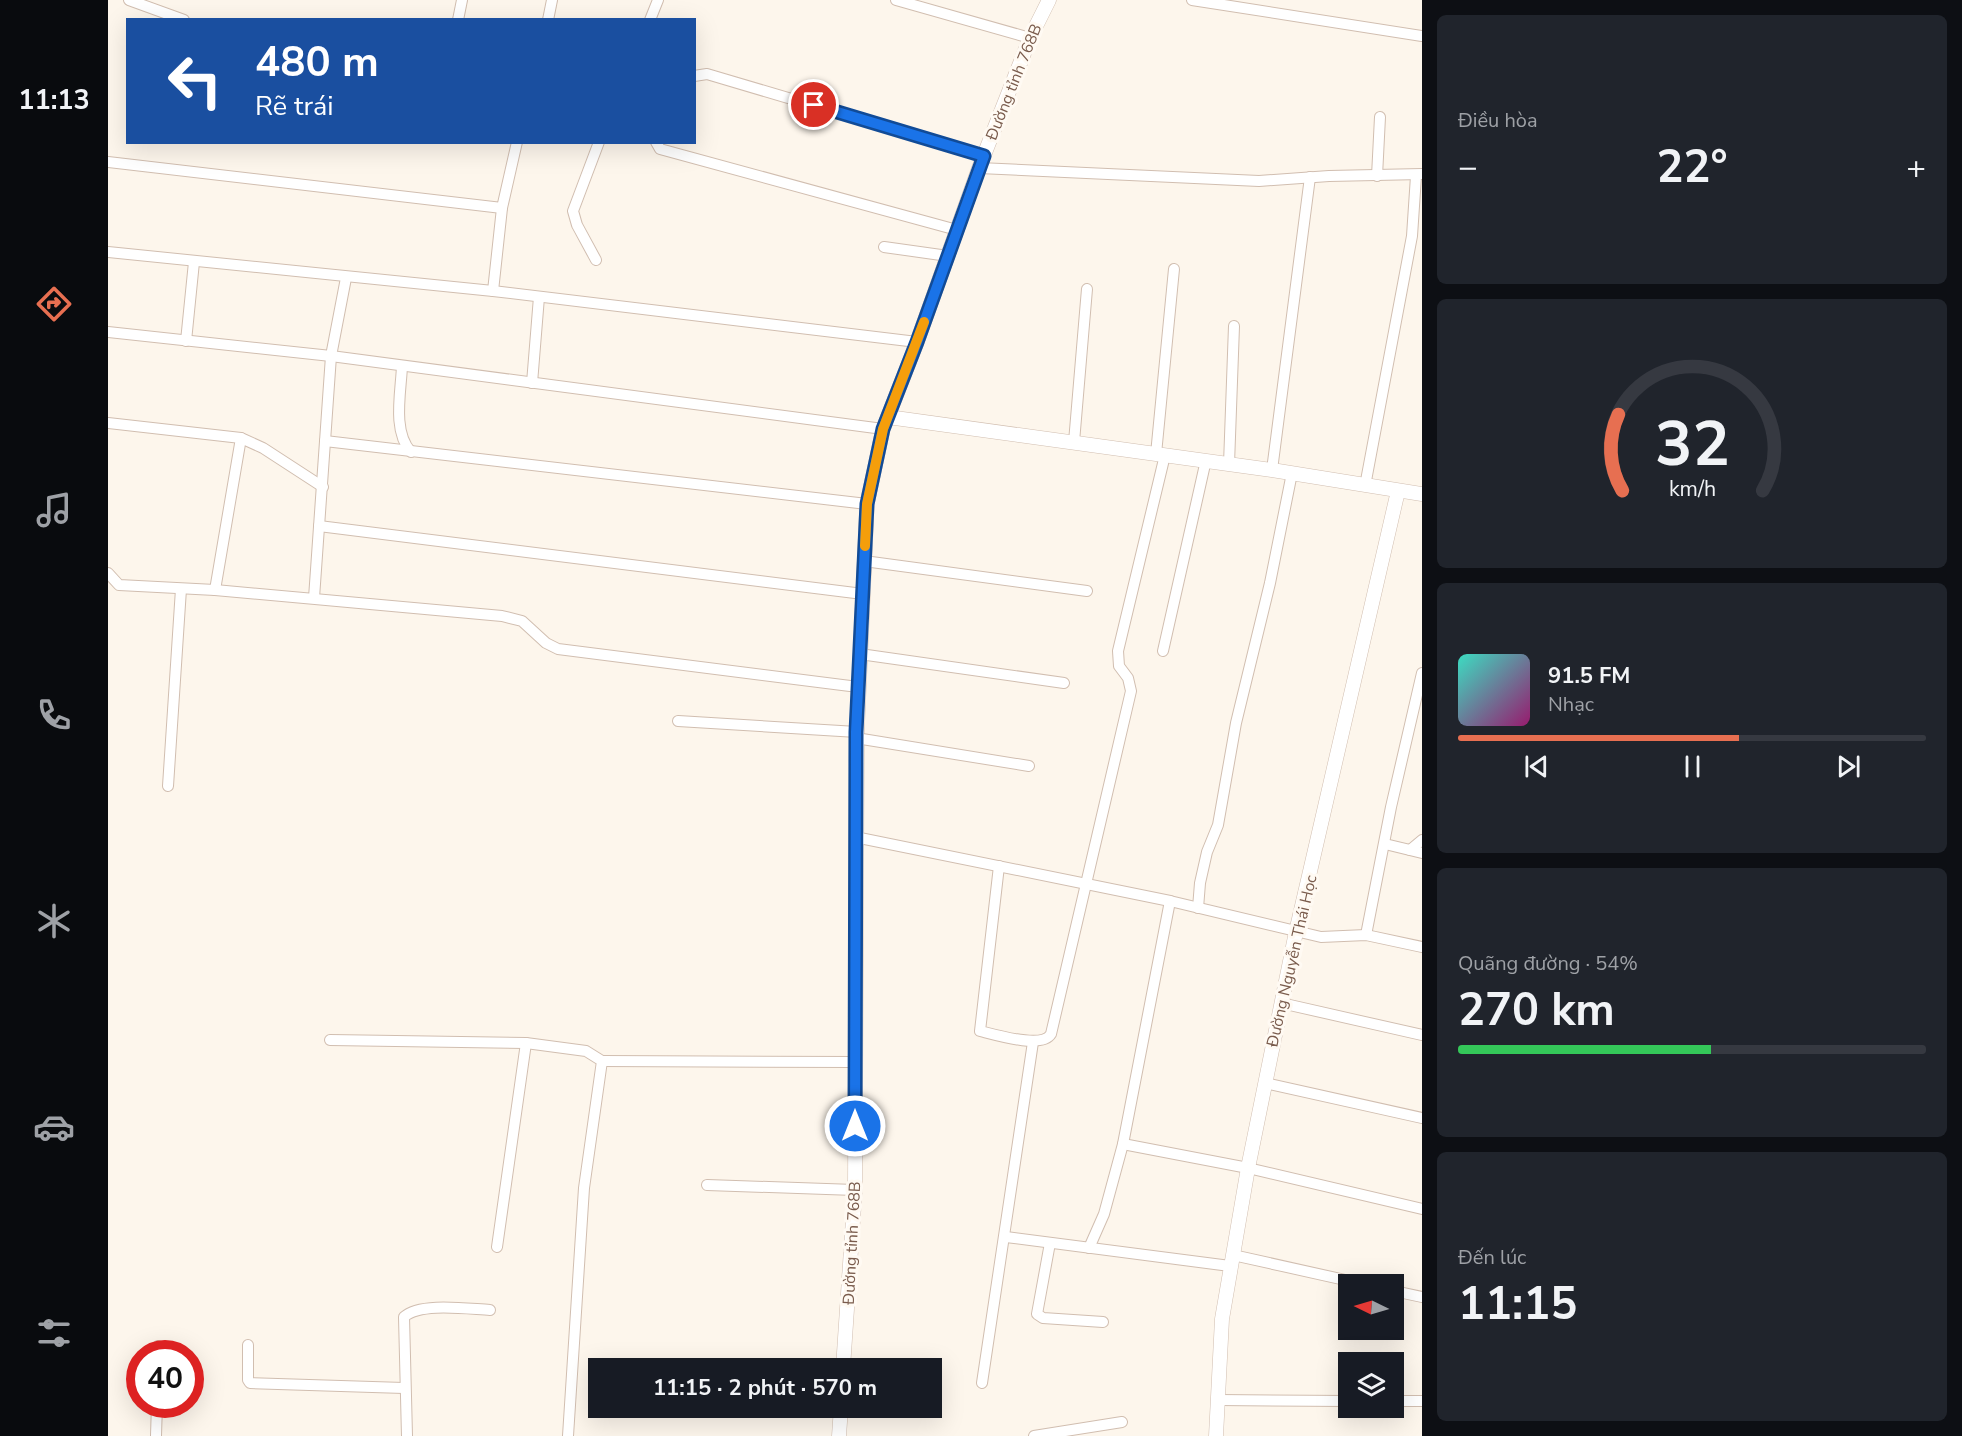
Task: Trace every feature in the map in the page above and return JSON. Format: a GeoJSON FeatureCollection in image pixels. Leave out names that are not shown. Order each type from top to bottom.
{"type":"FeatureCollection","features":[{"type":"Feature","properties":{"kind":"street"},"geometry":{"type":"LineString","coordinates":[[129,0],[158,5],[181,18]]}},
{"type":"Feature","properties":{"kind":"street"},"geometry":{"type":"LineString","coordinates":[[458,18],[462,0]]}},
{"type":"Feature","properties":{"kind":"street"},"geometry":{"type":"LineString","coordinates":[[548,18],[552,0]]}},
{"type":"Feature","properties":{"kind":"street"},"geometry":{"type":"LineString","coordinates":[[651,18],[658,0]]}},
{"type":"Feature","properties":{"kind":"street"},"geometry":{"type":"LineString","coordinates":[[896,0],[1030,38]]}},
{"type":"Feature","properties":{"kind":"street","name":"Đường tỉnh 768B"},"geometry":{"type":"LineString","coordinates":[[844,1358],[855,1190],[856,735],[867,504],[885,423],[917,342],[981,162],[1030,38],[1049,0]]}},
{"type":"Feature","properties":{"kind":"street"},"geometry":{"type":"LineString","coordinates":[[1192,0],[1422,36]]}},
{"type":"Feature","properties":{"kind":"street"},"geometry":{"type":"LineString","coordinates":[[696,76],[708,74],[981,162],[1258,182],[1310,177],[1419,175],[1412,236],[1365,486]]}},
{"type":"Feature","properties":{"kind":"street"},"geometry":{"type":"LineString","coordinates":[[1377,176],[1380,117]]}},
{"type":"Feature","properties":{"kind":"street"},"geometry":{"type":"LineString","coordinates":[[493,291],[502,208],[517,144]]}},
{"type":"Feature","properties":{"kind":"street"},"geometry":{"type":"LineString","coordinates":[[596,260],[577,225],[573,211],[598,144]]}},
{"type":"Feature","properties":{"kind":"street"},"geometry":{"type":"LineString","coordinates":[[657,144],[660,149],[957,230]]}},
{"type":"Feature","properties":{"kind":"street"},"geometry":{"type":"LineString","coordinates":[[108,162],[502,208]]}},
{"type":"Feature","properties":{"kind":"street"},"geometry":{"type":"LineString","coordinates":[[1272,470],[1310,177]]}},
{"type":"Feature","properties":{"kind":"street"},"geometry":{"type":"LineString","coordinates":[[884,248],[948,256]]}},
{"type":"Feature","properties":{"kind":"street"},"geometry":{"type":"LineString","coordinates":[[108,252],[346,278],[493,291],[917,342]]}},
{"type":"Feature","properties":{"kind":"street"},"geometry":{"type":"LineString","coordinates":[[186,340],[194,262]]}},
{"type":"Feature","properties":{"kind":"street"},"geometry":{"type":"LineString","coordinates":[[999,866],[980,1031],[1033,1042],[1044,1041],[1051,1034],[1084,883],[1131,692],[1128,678],[1119,666],[1118,651],[1160,454],[1174,269]]}},
{"type":"Feature","properties":{"kind":"street"},"geometry":{"type":"LineString","coordinates":[[314,598],[331,356],[346,278]]}},
{"type":"Feature","properties":{"kind":"street"},"geometry":{"type":"LineString","coordinates":[[1074,442],[1086,289]]}},
{"type":"Feature","properties":{"kind":"street"},"geometry":{"type":"LineString","coordinates":[[532,383],[539,297]]}},
{"type":"Feature","properties":{"kind":"street"},"geometry":{"type":"LineString","coordinates":[[1229,464],[1234,326]]}},
{"type":"Feature","properties":{"kind":"street"},"geometry":{"type":"LineString","coordinates":[[108,332],[331,356],[532,383],[1074,442],[1422,494]]}},
{"type":"Feature","properties":{"kind":"street"},"geometry":{"type":"LineString","coordinates":[[402,366],[400,431],[402,442],[411,452]]}},
{"type":"Feature","properties":{"kind":"street"},"geometry":{"type":"LineString","coordinates":[[108,423],[241,438],[263,448],[323,487]]}},
{"type":"Feature","properties":{"kind":"street"},"geometry":{"type":"LineString","coordinates":[[214,590],[241,438]]}},
{"type":"Feature","properties":{"kind":"street"},"geometry":{"type":"LineString","coordinates":[[325,441],[867,504]]}},
{"type":"Feature","properties":{"kind":"street"},"geometry":{"type":"LineString","coordinates":[[1163,651],[1206,460]]}},
{"type":"Feature","properties":{"kind":"street"},"geometry":{"type":"LineString","coordinates":[[1197,908],[1201,876],[1218,825],[1236,723],[1268,594],[1292,473]]}},
{"type":"Feature","properties":{"kind":"street","name":"Đường Nguyễn Thái Học"},"geometry":{"type":"LineString","coordinates":[[1216,1436],[1222,1319],[1248,1168],[1296,932],[1398,491]]}},
{"type":"Feature","properties":{"kind":"street"},"geometry":{"type":"LineString","coordinates":[[319,526],[863,594]]}},
{"type":"Feature","properties":{"kind":"street"},"geometry":{"type":"LineString","coordinates":[[864,561],[1087,591]]}},
{"type":"Feature","properties":{"kind":"street"},"geometry":{"type":"LineString","coordinates":[[108,573],[119,585],[314,598],[502,616],[522,621],[546,643],[558,649],[858,687]]}},
{"type":"Feature","properties":{"kind":"street"},"geometry":{"type":"LineString","coordinates":[[168,786],[182,589]]}},
{"type":"Feature","properties":{"kind":"street"},"geometry":{"type":"LineString","coordinates":[[860,654],[1064,683]]}},
{"type":"Feature","properties":{"kind":"street"},"geometry":{"type":"LineString","coordinates":[[1366,935],[1422,673]]}},
{"type":"Feature","properties":{"kind":"street"},"geometry":{"type":"LineString","coordinates":[[678,721],[856,735],[1029,766]]}},
{"type":"Feature","properties":{"kind":"street"},"geometry":{"type":"LineString","coordinates":[[855,837],[1170,901],[1296,932],[1331,938],[1366,935],[1422,947]]}},
{"type":"Feature","properties":{"kind":"street"},"geometry":{"type":"LineString","coordinates":[[1410,850],[1422,840]]}},
{"type":"Feature","properties":{"kind":"street"},"geometry":{"type":"LineString","coordinates":[[1385,844],[1422,853]]}},
{"type":"Feature","properties":{"kind":"street"},"geometry":{"type":"LineString","coordinates":[[1089,1248],[1104,1214],[1123,1144],[1170,901]]}},
{"type":"Feature","properties":{"kind":"street"},"geometry":{"type":"LineString","coordinates":[[1281,1002],[1422,1035]]}},
{"type":"Feature","properties":{"kind":"street"},"geometry":{"type":"LineString","coordinates":[[330,1040],[526,1043],[586,1051],[602,1061],[856,1062]]}},
{"type":"Feature","properties":{"kind":"street"},"geometry":{"type":"LineString","coordinates":[[982,1383],[1006,1237],[1033,1042]]}},
{"type":"Feature","properties":{"kind":"street"},"geometry":{"type":"LineString","coordinates":[[498,1247],[526,1043]]}},
{"type":"Feature","properties":{"kind":"street"},"geometry":{"type":"LineString","coordinates":[[568,1436],[584,1188],[602,1061]]}},
{"type":"Feature","properties":{"kind":"street"},"geometry":{"type":"LineString","coordinates":[[1265,1083],[1422,1118]]}},
{"type":"Feature","properties":{"kind":"street"},"geometry":{"type":"LineString","coordinates":[[1123,1144],[1248,1168],[1422,1209]]}},
{"type":"Feature","properties":{"kind":"street"},"geometry":{"type":"LineString","coordinates":[[707,1185],[855,1190]]}},
{"type":"Feature","properties":{"kind":"street"},"geometry":{"type":"LineString","coordinates":[[1006,1237],[1089,1248],[1231,1261],[1338,1280]]}},
{"type":"Feature","properties":{"kind":"street"},"geometry":{"type":"LineString","coordinates":[[1050,1243],[1037,1314],[1042,1318],[1103,1322]]}},
{"type":"Feature","properties":{"kind":"street"},"geometry":{"type":"LineString","coordinates":[[1404,1293],[1422,1297]]}},
{"type":"Feature","properties":{"kind":"street"},"geometry":{"type":"LineString","coordinates":[[407,1436],[404,1317],[408,1313],[434,1308],[490,1310]]}},
{"type":"Feature","properties":{"kind":"street"},"geometry":{"type":"LineString","coordinates":[[248,1345],[248,1380],[250,1383],[404,1388]]}},
{"type":"Feature","properties":{"kind":"street"},"geometry":{"type":"LineString","coordinates":[[1218,1400],[1338,1401]]}},
{"type":"Feature","properties":{"kind":"street"},"geometry":{"type":"LineString","coordinates":[[1404,1401],[1422,1401]]}},
{"type":"Feature","properties":{"kind":"street"},"geometry":{"type":"LineString","coordinates":[[156,1436],[157,1418]]}},
{"type":"Feature","properties":{"kind":"street"},"geometry":{"type":"LineString","coordinates":[[839,1436],[840,1418]]}},
{"type":"Feature","properties":{"kind":"street"},"geometry":{"type":"LineString","coordinates":[[1034,1436],[1122,1422]]}},
{"type":"Feature","properties":{"kind":"slow traffic"},"geometry":{"type":"LineString","coordinates":[[865,546],[867,504],[873,465],[883,429],[924,322]]}},
{"type":"Feature","properties":{"kind":"route"},"geometry":{"type":"LineString","coordinates":[[814,105],[984,156],[883,429],[873,465],[867,504],[856,732],[855,1126]]}}]}
